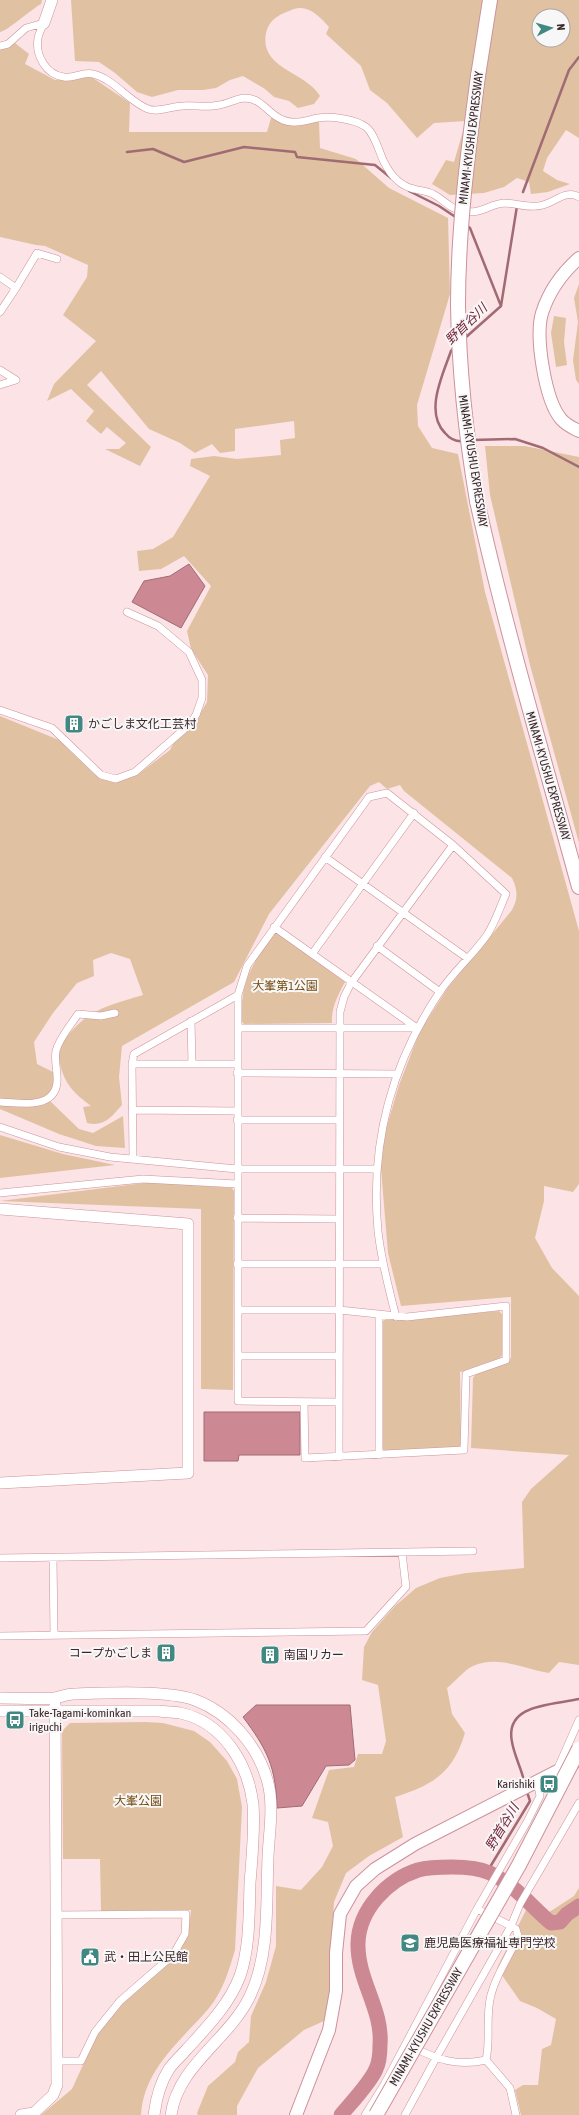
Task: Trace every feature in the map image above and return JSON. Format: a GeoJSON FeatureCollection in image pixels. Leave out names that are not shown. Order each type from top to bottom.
{"type":"FeatureCollection","features":[{"type":"Feature","properties":{"kind":"highway","name":"MINAMI-KYUSHU EXPRESSWAY"},"geometry":{"type":"LineString","coordinates":[[490,0],[478,76],[460,234],[458,305],[462,384],[469,451],[477,501],[494,575],[579,887]]}},
{"type":"Feature","properties":{"kind":"highway","name":"MINAMI-KYUSHU EXPRESSWAY"},"geometry":{"type":"LineString","coordinates":[[376,2115],[519,1865],[579,1749]]}},
{"type":"Feature","properties":{"kind":"main road"},"geometry":{"type":"LineString","coordinates":[[579,258],[567,269],[549,296],[542,313],[539,342],[546,381],[557,412],[567,425],[579,432]]}},
{"type":"Feature","properties":{"kind":"main road"},"geometry":{"type":"LineString","coordinates":[[296,2115],[329,2030],[336,1991],[336,1953],[340,1914],[356,1886],[375,1869],[415,1844],[579,1760]]}},
{"type":"Feature","properties":{"kind":"street"},"geometry":{"type":"LineString","coordinates":[[52,0],[38,38],[40,59],[48,69],[56,75],[72,77],[86,73],[93,74],[102,78],[140,105],[150,110],[161,110],[183,106],[219,106],[244,98],[263,103],[272,114],[283,120],[294,122],[332,118],[358,123],[367,128],[384,163],[397,181],[406,187],[432,194],[453,209],[473,213],[505,203],[536,207],[551,203],[564,195],[572,194],[579,198]]}},
{"type":"Feature","properties":{"kind":"street"},"geometry":{"type":"LineString","coordinates":[[0,46],[8,44],[26,28],[44,23]]}},
{"type":"Feature","properties":{"kind":"street"},"geometry":{"type":"LineString","coordinates":[[0,312],[37,253],[56,259]]}},
{"type":"Feature","properties":{"kind":"street"},"geometry":{"type":"LineString","coordinates":[[0,277],[16,288]]}},
{"type":"Feature","properties":{"kind":"street"},"geometry":{"type":"LineString","coordinates":[[0,370],[16,380],[0,385]]}},
{"type":"Feature","properties":{"kind":"street"},"geometry":{"type":"LineString","coordinates":[[0,710],[52,728],[101,775],[116,779],[136,772],[189,725],[196,715],[202,698],[202,680],[189,652],[158,626],[127,612]]}},
{"type":"Feature","properties":{"kind":"street"},"geometry":{"type":"LineString","coordinates":[[339,1402],[238,1401],[238,995],[247,966],[274,926],[369,796],[388,793],[453,845],[506,894],[487,934],[466,958],[440,992],[417,1028],[397,1074],[379,1141],[376,1169],[378,1232],[383,1264],[396,1317]]}},
{"type":"Feature","properties":{"kind":"street"},"geometry":{"type":"LineString","coordinates":[[312,954],[414,813]]}},
{"type":"Feature","properties":{"kind":"street"},"geometry":{"type":"LineString","coordinates":[[339,1457],[339,1027],[342,1004],[351,983],[453,845]]}},
{"type":"Feature","properties":{"kind":"street"},"geometry":{"type":"LineString","coordinates":[[325,857],[466,958]]}},
{"type":"Feature","properties":{"kind":"street"},"geometry":{"type":"LineString","coordinates":[[274,926],[351,983],[417,1028]]}},
{"type":"Feature","properties":{"kind":"street"},"geometry":{"type":"LineString","coordinates":[[377,946],[440,992]]}},
{"type":"Feature","properties":{"kind":"street"},"geometry":{"type":"LineString","coordinates":[[133,1159],[132,1064],[134,1054],[238,995]]}},
{"type":"Feature","properties":{"kind":"street"},"geometry":{"type":"LineString","coordinates":[[0,1102],[29,1104],[40,1102],[48,1098],[56,1090],[56,1051],[78,1014],[101,1016],[115,1013]]}},
{"type":"Feature","properties":{"kind":"street"},"geometry":{"type":"LineString","coordinates":[[191,1021],[192,1064]]}},
{"type":"Feature","properties":{"kind":"street"},"geometry":{"type":"LineString","coordinates":[[238,1028],[417,1028]]}},
{"type":"Feature","properties":{"kind":"street"},"geometry":{"type":"LineString","coordinates":[[132,1064],[238,1064]]}},
{"type":"Feature","properties":{"kind":"street"},"geometry":{"type":"LineString","coordinates":[[238,1073],[397,1074]]}},
{"type":"Feature","properties":{"kind":"street"},"geometry":{"type":"LineString","coordinates":[[133,1110],[237,1111]]}},
{"type":"Feature","properties":{"kind":"street"},"geometry":{"type":"LineString","coordinates":[[237,1120],[339,1120]]}},
{"type":"Feature","properties":{"kind":"street"},"geometry":{"type":"LineString","coordinates":[[0,1127],[80,1152],[133,1159],[237,1169],[376,1169]]}},
{"type":"Feature","properties":{"kind":"street"},"geometry":{"type":"LineString","coordinates":[[0,1193],[143,1179],[237,1184]]}},
{"type":"Feature","properties":{"kind":"street"},"geometry":{"type":"LineString","coordinates":[[0,1209],[188,1224],[188,1473],[0,1483]]}},
{"type":"Feature","properties":{"kind":"street"},"geometry":{"type":"LineString","coordinates":[[237,1218],[338,1219]]}},
{"type":"Feature","properties":{"kind":"street"},"geometry":{"type":"LineString","coordinates":[[237,1264],[383,1264]]}},
{"type":"Feature","properties":{"kind":"street"},"geometry":{"type":"LineString","coordinates":[[238,1310],[339,1310],[396,1317],[506,1306],[506,1360],[466,1374],[464,1450],[305,1458],[304,1402]]}},
{"type":"Feature","properties":{"kind":"street"},"geometry":{"type":"LineString","coordinates":[[379,1315],[379,1455]]}},
{"type":"Feature","properties":{"kind":"street"},"geometry":{"type":"LineString","coordinates":[[238,1356],[340,1356]]}},
{"type":"Feature","properties":{"kind":"street"},"geometry":{"type":"LineString","coordinates":[[0,1558],[473,1551]]}},
{"type":"Feature","properties":{"kind":"street"},"geometry":{"type":"LineString","coordinates":[[0,1636],[366,1631],[406,1587],[402,1553]]}},
{"type":"Feature","properties":{"kind":"street"},"geometry":{"type":"LineString","coordinates":[[53,1558],[54,1635]]}},
{"type":"Feature","properties":{"kind":"street"},"geometry":{"type":"LineString","coordinates":[[0,1698],[55,1698],[72,1694],[158,1694],[194,1700],[222,1715],[241,1733],[255,1752],[268,1783],[270,1818],[266,1905],[263,1951],[258,1975],[249,1997],[237,2018],[192,2067],[179,2087],[172,2104],[171,2115]]}},
{"type":"Feature","properties":{"kind":"street"},"geometry":{"type":"LineString","coordinates":[[21,2115],[34,2113],[53,2095],[57,2085],[55,1698]]}},
{"type":"Feature","properties":{"kind":"street"},"geometry":{"type":"LineString","coordinates":[[0,1711],[159,1711],[181,1714],[198,1720],[229,1744],[244,1768],[250,1785],[253,1821],[248,1935],[240,1976],[231,1996],[217,2016],[170,2068],[156,2099],[154,2115]]}},
{"type":"Feature","properties":{"kind":"street"},"geometry":{"type":"LineString","coordinates":[[557,1770],[579,1720]]}},
{"type":"Feature","properties":{"kind":"street"},"geometry":{"type":"LineString","coordinates":[[365,2115],[385,2083],[477,1909],[528,1822],[540,1796],[537,1781]]}},
{"type":"Feature","properties":{"kind":"street"},"geometry":{"type":"LineString","coordinates":[[405,2115],[511,1926],[520,1904],[579,1803]]}},
{"type":"Feature","properties":{"kind":"street"},"geometry":{"type":"LineString","coordinates":[[477,1909],[516,1929],[518,1936],[491,1995],[488,2011],[489,2045],[486,2060]]}},
{"type":"Feature","properties":{"kind":"street"},"geometry":{"type":"LineString","coordinates":[[56,1915],[186,1914],[185,1934],[173,1955],[120,2002],[95,2032],[81,2061],[56,2061]]}},
{"type":"Feature","properties":{"kind":"street"},"geometry":{"type":"LineString","coordinates":[[406,2043],[436,2058],[457,2064],[486,2060]]}},
{"type":"Feature","properties":{"kind":"street"},"geometry":{"type":"LineString","coordinates":[[486,2060],[510,2088],[516,2115]]}},
{"type":"Feature","properties":{"kind":"green space"},"geometry":{"type":"Polygon","coordinates":[[[0,0],[42,0],[41,4],[9,28],[0,32],[0,0]]]}},
{"type":"Feature","properties":{"kind":"green space"},"geometry":{"type":"Polygon","coordinates":[[[71,0],[579,0],[579,138],[566,130],[547,158],[543,171],[557,180],[570,184],[548,192],[531,194],[529,182],[517,178],[504,187],[484,193],[450,195],[432,184],[446,160],[454,162],[466,121],[434,123],[417,138],[387,103],[370,90],[361,66],[326,34],[329,27],[314,13],[305,8],[294,9],[280,15],[272,21],[267,28],[266,45],[269,55],[276,62],[304,81],[320,96],[314,104],[298,108],[289,101],[274,97],[265,89],[243,76],[230,80],[216,88],[203,90],[178,90],[152,97],[137,92],[115,73],[99,62],[75,61],[71,0]]]}},
{"type":"Feature","properties":{"kind":"green space"},"geometry":{"type":"Polygon","coordinates":[[[11,40],[29,54],[25,64],[55,80],[78,75],[93,78],[130,103],[129,132],[267,132],[271,118],[319,122],[320,148],[356,159],[389,188],[448,218],[450,294],[417,405],[418,426],[432,448],[458,454],[485,592],[579,931],[579,1184],[573,1192],[544,1186],[544,1201],[535,1238],[552,1268],[579,1296],[579,1665],[559,1662],[549,1673],[501,1662],[482,1663],[473,1666],[463,1673],[447,1688],[452,1714],[465,1733],[460,1747],[448,1768],[440,1776],[420,1788],[395,1797],[403,1837],[369,1856],[346,1873],[334,1902],[330,1957],[330,1998],[324,2021],[304,2030],[258,2068],[237,2106],[237,2115],[198,2115],[197,2113],[208,2086],[235,2062],[238,2052],[249,2042],[251,2016],[266,1982],[276,1946],[276,1886],[301,1890],[322,1867],[333,1846],[328,1822],[312,1818],[329,1770],[354,1767],[358,1754],[382,1754],[386,1741],[378,1685],[362,1680],[364,1647],[372,1632],[395,1606],[416,1588],[440,1578],[466,1573],[524,1568],[522,1502],[531,1489],[569,1455],[471,1448],[473,1378],[481,1371],[511,1358],[511,1297],[401,1306],[388,1253],[381,1169],[384,1136],[399,1085],[420,1031],[447,989],[512,910],[516,898],[516,891],[512,878],[404,791],[400,785],[387,789],[379,782],[370,786],[269,914],[234,982],[122,1046],[119,1077],[122,1105],[111,1117],[99,1124],[87,1123],[83,1107],[91,1106],[76,1094],[67,1082],[61,1068],[57,1049],[76,1026],[94,1013],[104,1008],[143,995],[130,959],[111,953],[93,960],[94,976],[77,983],[53,1013],[34,1042],[37,1064],[57,1074],[60,1089],[50,1101],[79,1129],[93,1133],[123,1116],[125,1148],[96,1146],[59,1134],[0,1109],[0,716],[59,740],[95,775],[116,782],[141,772],[170,750],[179,733],[192,727],[207,702],[208,675],[191,649],[187,631],[211,586],[184,556],[161,569],[139,571],[137,551],[153,549],[173,537],[210,476],[190,466],[191,459],[214,456],[237,459],[281,455],[280,440],[295,438],[294,421],[235,429],[235,451],[220,453],[212,444],[195,453],[180,443],[149,429],[101,371],[87,385],[151,447],[140,466],[105,449],[119,449],[126,443],[107,427],[101,434],[86,421],[94,411],[71,389],[47,401],[54,384],[96,341],[63,315],[87,277],[88,265],[45,246],[0,237],[0,46],[11,40]]]}},
{"type":"Feature","properties":{"kind":"green space"},"geometry":{"type":"Polygon","coordinates":[[[579,284],[579,384],[576,380],[573,360],[578,322],[574,298],[579,284]]]}},
{"type":"Feature","properties":{"kind":"green space"},"geometry":{"type":"Polygon","coordinates":[[[554,316],[566,318],[564,342],[567,365],[556,367],[551,333],[554,316]]]}},
{"type":"Feature","properties":{"kind":"green space"},"geometry":{"type":"Polygon","coordinates":[[[485,446],[525,446],[579,457],[579,843],[530,665],[490,495],[485,446]]]}},
{"type":"Feature","properties":{"kind":"green space","name":"大峯第1公園"},"geometry":{"type":"Polygon","coordinates":[[[279,933],[345,982],[334,1007],[332,1023],[244,1024],[241,1021],[243,994],[249,974],[253,965],[274,934],[279,933]]]}},
{"type":"Feature","properties":{"kind":"green space"},"geometry":{"type":"Polygon","coordinates":[[[0,1135],[63,1154],[115,1165],[0,1178],[0,1135]]]}},
{"type":"Feature","properties":{"kind":"green space"},"geometry":{"type":"Polygon","coordinates":[[[152,1182],[232,1188],[234,1191],[233,1390],[201,1389],[201,1209],[0,1201],[152,1182]]]}},
{"type":"Feature","properties":{"kind":"green space"},"geometry":{"type":"Polygon","coordinates":[[[499,1311],[502,1314],[503,1354],[500,1358],[460,1372],[460,1448],[385,1452],[383,1449],[383,1321],[386,1319],[397,1320],[499,1311]]]}},
{"type":"Feature","properties":{"kind":"green space","name":"大峯公園"},"geometry":{"type":"Polygon","coordinates":[[[70,1723],[163,1723],[194,1731],[210,1742],[227,1761],[237,1779],[242,1807],[235,1950],[225,1980],[218,1995],[209,2008],[176,2044],[156,2069],[144,2098],[141,2115],[41,2115],[72,2089],[97,2034],[124,2002],[174,1959],[188,1935],[191,1910],[101,1911],[100,1859],[63,1859],[62,1731],[70,1723]]]}},
{"type":"Feature","properties":{"kind":"green space"},"geometry":{"type":"Polygon","coordinates":[[[579,1888],[579,2115],[521,2115],[515,2090],[523,2085],[538,2085],[542,2049],[551,2045],[556,2019],[537,2008],[520,2001],[497,1968],[529,1904],[540,1918],[574,1896],[579,1888]]]}},
{"type":"Feature","properties":{"kind":"shaded area"},"geometry":{"type":"Polygon","coordinates":[[[189,564],[205,586],[181,628],[132,602],[144,581],[170,576],[189,564]]]}},
{"type":"Feature","properties":{"kind":"shaded area"},"geometry":{"type":"Polygon","coordinates":[[[204,1412],[300,1412],[300,1455],[239,1455],[238,1461],[204,1461],[204,1412]]]}},
{"type":"Feature","properties":{"kind":"shaded area"},"geometry":{"type":"Polygon","coordinates":[[[256,1705],[350,1705],[355,1760],[349,1765],[326,1766],[302,1806],[277,1808],[275,1781],[269,1759],[243,1717],[256,1705]]]}},
{"type":"Feature","properties":{"kind":"waterway","name":"野首谷川"},"geometry":{"type":"LineString","coordinates":[[523,192],[569,70],[579,57]]}},
{"type":"Feature","properties":{"kind":"waterway"},"geometry":{"type":"LineString","coordinates":[[127,152],[153,149],[184,162],[244,147],[295,152],[297,157],[375,165],[391,178]]}},
{"type":"Feature","properties":{"kind":"waterway"},"geometry":{"type":"LineString","coordinates":[[409,191],[439,206],[457,218]]}},
{"type":"Feature","properties":{"kind":"waterway","name":"野首谷川"},"geometry":{"type":"LineString","coordinates":[[465,338],[501,306],[517,206]]}},
{"type":"Feature","properties":{"kind":"waterway"},"geometry":{"type":"LineString","coordinates":[[466,225],[470,228],[501,306]]}},
{"type":"Feature","properties":{"kind":"waterway","name":"野首谷川"},"geometry":{"type":"LineString","coordinates":[[454,348],[451,351],[437,393],[436,415],[439,424],[447,435],[456,440],[464,441]]}},
{"type":"Feature","properties":{"kind":"waterway","name":"野首谷川"},"geometry":{"type":"LineString","coordinates":[[473,440],[515,439],[543,448],[579,467]]}},
{"type":"Feature","properties":{"kind":"waterway","name":"野首谷川"},"geometry":{"type":"LineString","coordinates":[[523,1777],[512,1742],[512,1729],[516,1720],[523,1713],[533,1708],[579,1699]]}},
{"type":"Feature","properties":{"kind":"waterway","name":"野首谷川"},"geometry":{"type":"LineString","coordinates":[[487,1872],[530,1801],[527,1792]]}},
{"type":"Feature","properties":{"kind":"waterway"},"geometry":{"type":"LineString","coordinates":[[341,2115],[370,2080],[379,2061],[380,2032],[378,2019],[361,1969],[358,1943],[363,1919],[369,1908],[386,1889],[396,1881],[418,1870],[426,1868],[457,1867],[486,1871],[499,1878],[507,1883],[551,1923],[560,1922],[567,1914],[579,1906]]}},
{"type":"Feature","properties":{"kind":"place","name":"かごしま文化工芸村"},"geometry":{"type":"Point","coordinates":[74,724]}},
{"type":"Feature","properties":{"kind":"place","name":"コープかごしま"},"geometry":{"type":"Point","coordinates":[166,1653]}},
{"type":"Feature","properties":{"kind":"place","name":"南国リカー"},"geometry":{"type":"Point","coordinates":[270,1655]}},
{"type":"Feature","properties":{"kind":"place","name":"Take-Tagami-kominkan iriguchi"},"geometry":{"type":"Point","coordinates":[15,1720]}},
{"type":"Feature","properties":{"kind":"place","name":"Karishiki"},"geometry":{"type":"Point","coordinates":[549,1784]}},
{"type":"Feature","properties":{"kind":"place","name":"鹿児島医療福祉専門学校"},"geometry":{"type":"Point","coordinates":[410,1943]}},
{"type":"Feature","properties":{"kind":"place","name":"武・田上公民館"},"geometry":{"type":"Point","coordinates":[90,1957]}}]}
